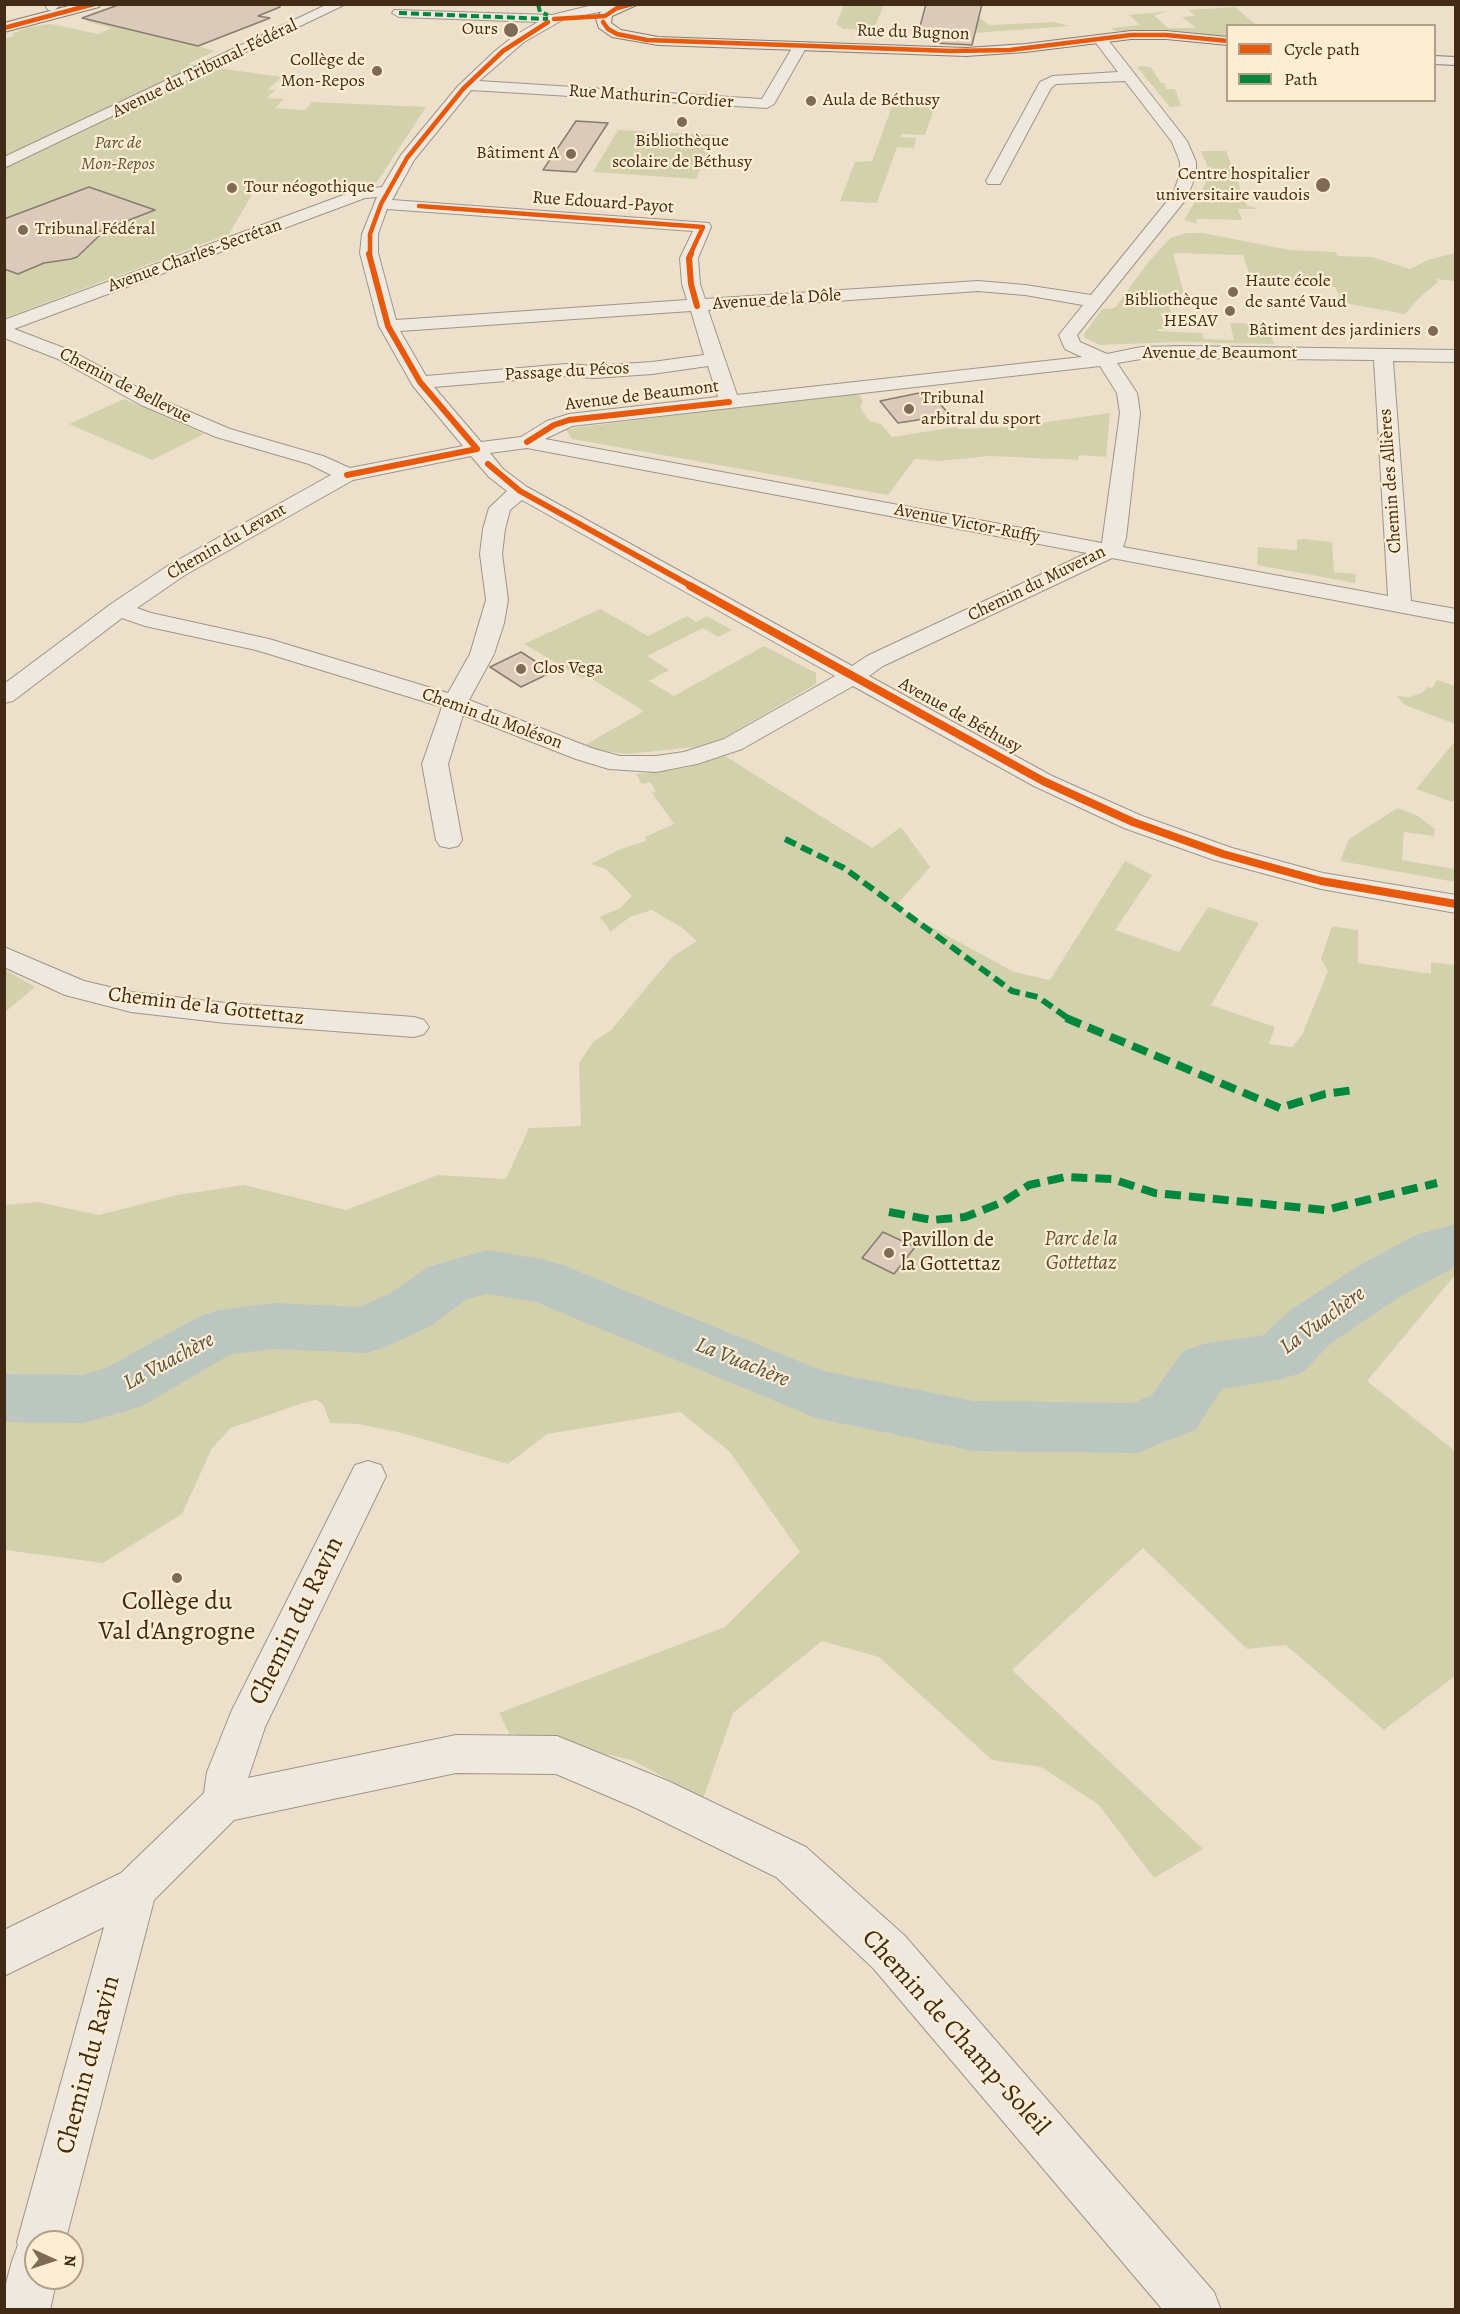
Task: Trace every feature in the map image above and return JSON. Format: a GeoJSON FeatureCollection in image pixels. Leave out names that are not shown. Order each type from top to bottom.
{"type":"FeatureCollection","features":[{"type":"Feature","properties":{"kind":"main road"},"geometry":{"type":"LineString","coordinates":[[4,28],[94,4]]}},
{"type":"Feature","properties":{"kind":"main road"},"geometry":{"type":"LineString","coordinates":[[604,19],[617,8],[632,4]]}},
{"type":"Feature","properties":{"kind":"main road"},"geometry":{"type":"LineString","coordinates":[[4,23],[56,5]]}},
{"type":"Feature","properties":{"kind":"main road","name":"Rue du Bugnon"},"geometry":{"type":"LineString","coordinates":[[604,19],[608,29],[617,34],[647,40],[966,52],[1154,35],[1226,41]]}},
{"type":"Feature","properties":{"kind":"main road"},"geometry":{"type":"LineString","coordinates":[[1436,60],[1455,62]]}},
{"type":"Feature","properties":{"kind":"street","name":"Avenue du Tribunal-Fédéral"},"geometry":{"type":"LineString","coordinates":[[4,164],[340,4]]}},
{"type":"Feature","properties":{"kind":"street"},"geometry":{"type":"LineString","coordinates":[[554,19],[619,4]]}},
{"type":"Feature","properties":{"kind":"street"},"geometry":{"type":"LineString","coordinates":[[399,13],[604,19]]}},
{"type":"Feature","properties":{"kind":"street","name":"Avenue de Béthusy"},"geometry":{"type":"LineString","coordinates":[[554,19],[513,44],[468,85],[407,158],[384,198],[370,234],[369,254],[388,326],[420,382],[495,473],[520,491],[1043,781],[1164,834],[1223,854],[1321,881],[1455,904]]}},
{"type":"Feature","properties":{"kind":"street"},"geometry":{"type":"LineString","coordinates":[[1100,39],[1179,141],[1188,162],[1188,174],[1181,195],[1068,335],[1072,345],[1105,360]]}},
{"type":"Feature","properties":{"kind":"street","name":"Rue Mathurin-Cordier"},"geometry":{"type":"LineString","coordinates":[[468,85],[767,104],[800,46]]}},
{"type":"Feature","properties":{"kind":"street"},"geometry":{"type":"LineString","coordinates":[[994,181],[1045,85],[1053,80],[1129,76]]}},
{"type":"Feature","properties":{"kind":"street","name":"Avenue Charles-Secrétan"},"geometry":{"type":"LineString","coordinates":[[4,328],[360,195],[384,198]]}},
{"type":"Feature","properties":{"kind":"street","name":"Rue Edouard-Payot"},"geometry":{"type":"LineString","coordinates":[[384,198],[703,227],[689,258],[691,284],[697,306]]}},
{"type":"Feature","properties":{"kind":"street","name":"Avenue de la Dôle"},"geometry":{"type":"LineString","coordinates":[[388,326],[978,286],[1025,290],[1094,301]]}},
{"type":"Feature","properties":{"kind":"street"},"geometry":{"type":"LineString","coordinates":[[697,306],[729,402]]}},
{"type":"Feature","properties":{"kind":"street","name":"Chemin de Bellevue"},"geometry":{"type":"LineString","coordinates":[[4,328],[65,355],[148,401],[223,433],[316,460],[347,475]]}},
{"type":"Feature","properties":{"kind":"street","name":"Avenue de Beaumont"},"geometry":{"type":"LineString","coordinates":[[527,442],[554,425],[569,420],[1105,360],[1141,353],[1455,356]]}},
{"type":"Feature","properties":{"kind":"street","name":"Chemin des Allières"},"geometry":{"type":"LineString","coordinates":[[1383,356],[1400,606]]}},
{"type":"Feature","properties":{"kind":"street","name":"Passage du Pécos"},"geometry":{"type":"LineString","coordinates":[[420,382],[566,370],[594,372],[652,368],[714,359]]}},
{"type":"Feature","properties":{"kind":"street","name":"Chemin du Muveran"},"geometry":{"type":"LineString","coordinates":[[853,676],[875,661],[1110,551],[1115,538],[1130,413],[1127,393],[1105,360]]}},
{"type":"Feature","properties":{"kind":"street","name":"Avenue Victor-Ruffy"},"geometry":{"type":"LineString","coordinates":[[477,449],[527,442],[1455,616]]}},
{"type":"Feature","properties":{"kind":"street","name":"Chemin du Levant"},"geometry":{"type":"LineString","coordinates":[[4,696],[119,609],[177,570],[347,475],[477,449]]}},
{"type":"Feature","properties":{"kind":"street"},"geometry":{"type":"LineString","coordinates":[[449,840],[435,764],[455,703],[482,654],[492,623],[497,600],[491,555],[494,529],[500,508],[520,491]]}},
{"type":"Feature","properties":{"kind":"street","name":"Chemin du Moléson"},"geometry":{"type":"LineString","coordinates":[[119,609],[145,619],[261,644],[455,703],[602,760],[618,764],[656,764],[696,757],[733,744],[853,676]]}},
{"type":"Feature","properties":{"kind":"street","name":"Chemin de la Gottettaz"},"geometry":{"type":"LineString","coordinates":[[4,956],[75,988],[131,1002],[226,1013],[414,1027]]}},
{"type":"Feature","properties":{"kind":"street","name":"Chemin du Ravin"},"geometry":{"type":"LineString","coordinates":[[223,1803],[228,1772],[246,1723],[368,1476]]}},
{"type":"Feature","properties":{"kind":"street","name":"Chemin de Champ-Soleil"},"geometry":{"type":"LineString","coordinates":[[223,1803],[456,1754],[557,1755],[653,1795],[791,1862],[889,1952],[1196,2310]]}},
{"type":"Feature","properties":{"kind":"street"},"geometry":{"type":"LineString","coordinates":[[4,1954],[136,1888],[223,1803]]}},
{"type":"Feature","properties":{"kind":"street","name":"Chemin du Ravin"},"geometry":{"type":"LineString","coordinates":[[44,2230],[136,1888]]}},
{"type":"Feature","properties":{"kind":"street"},"geometry":{"type":"LineString","coordinates":[[25,2310],[29,2290]]}},
{"type":"Feature","properties":{"kind":"green space"},"geometry":{"type":"Polygon","coordinates":[[[844,4],[884,5],[874,28],[865,30],[843,29],[836,24],[844,4]]]}},
{"type":"Feature","properties":{"kind":"green space","name":"Parc de Mon-Repos"},"geometry":{"type":"Polygon","coordinates":[[[135,5],[198,46],[215,51],[188,64],[282,77],[268,89],[275,90],[267,98],[284,99],[275,108],[305,110],[312,102],[426,107],[377,182],[359,189],[278,186],[273,182],[257,186],[229,234],[5,318],[4,39],[29,27],[51,24],[98,34],[112,28],[85,21],[135,5]]]}},
{"type":"Feature","properties":{"kind":"green space"},"geometry":{"type":"Polygon","coordinates":[[[1235,7],[1255,24],[1226,24],[1226,36],[1166,30],[1115,31],[1111,28],[1140,25],[1129,15],[1170,11],[1154,15],[1168,28],[1196,28],[1182,17],[1195,16],[1188,10],[1235,7]]]}},
{"type":"Feature","properties":{"kind":"green space"},"geometry":{"type":"Polygon","coordinates":[[[967,10],[990,25],[1054,22],[1070,26],[975,33],[967,10]]]}},
{"type":"Feature","properties":{"kind":"green space"},"geometry":{"type":"Polygon","coordinates":[[[1137,67],[1151,67],[1166,89],[1175,89],[1181,106],[1170,107],[1137,67]]]}},
{"type":"Feature","properties":{"kind":"green space"},"geometry":{"type":"Polygon","coordinates":[[[895,98],[937,100],[925,135],[901,134],[901,137],[916,138],[914,148],[897,147],[877,203],[840,201],[855,162],[872,161],[895,98]]]}},
{"type":"Feature","properties":{"kind":"green space"},"geometry":{"type":"Polygon","coordinates":[[[618,130],[717,135],[696,179],[593,172],[618,130]]]}},
{"type":"Feature","properties":{"kind":"green space"},"geometry":{"type":"Polygon","coordinates":[[[1201,151],[1226,151],[1247,206],[1256,209],[1238,209],[1242,220],[1196,219],[1197,224],[1184,220],[1205,185],[1209,170],[1201,151]]]}},
{"type":"Feature","properties":{"kind":"green space"},"geometry":{"type":"Polygon","coordinates":[[[1187,233],[1203,233],[1290,250],[1335,252],[1338,256],[1372,257],[1410,269],[1428,260],[1455,253],[1455,281],[1436,279],[1438,282],[1405,314],[1339,302],[1335,287],[1253,286],[1243,255],[1173,253],[1184,294],[1167,293],[1171,313],[1161,313],[1165,329],[1158,329],[1158,331],[1202,333],[1204,339],[1234,340],[1230,323],[1267,324],[1274,344],[1177,342],[1100,345],[1085,338],[1084,334],[1102,309],[1115,308],[1146,265],[1170,238],[1187,233]]]}},
{"type":"Feature","properties":{"kind":"green space"},"geometry":{"type":"Polygon","coordinates":[[[858,392],[863,401],[860,407],[864,414],[870,421],[881,424],[892,437],[956,427],[958,429],[1011,427],[1110,413],[1106,457],[1079,455],[1078,460],[990,456],[939,461],[915,459],[888,495],[572,439],[566,429],[858,392]]]}},
{"type":"Feature","properties":{"kind":"green space"},"geometry":{"type":"Polygon","coordinates":[[[124,399],[204,434],[152,460],[69,424],[124,399]]]}},
{"type":"Feature","properties":{"kind":"green space"},"geometry":{"type":"Polygon","coordinates":[[[1297,540],[1332,542],[1334,572],[1356,574],[1355,583],[1257,565],[1258,547],[1297,550],[1297,540]]]}},
{"type":"Feature","properties":{"kind":"green space"},"geometry":{"type":"Polygon","coordinates":[[[600,609],[648,636],[687,616],[696,622],[707,616],[732,630],[718,637],[703,628],[647,656],[669,670],[649,681],[674,696],[764,646],[816,673],[816,684],[722,739],[695,747],[627,754],[596,750],[585,745],[644,711],[587,676],[582,678],[524,644],[600,609]]]}},
{"type":"Feature","properties":{"kind":"green space"},"geometry":{"type":"Polygon","coordinates":[[[1437,680],[1455,686],[1455,724],[1405,705],[1396,696],[1409,697],[1422,693],[1428,687],[1432,688],[1437,680]]]}},
{"type":"Feature","properties":{"kind":"green space"},"geometry":{"type":"Polygon","coordinates":[[[1455,741],[1455,799],[1452,802],[1416,789],[1455,741]]]}},
{"type":"Feature","properties":{"kind":"green space","name":"Parc de la Gottettaz"},"geometry":{"type":"Polygon","coordinates":[[[725,756],[872,848],[901,827],[930,867],[895,907],[1014,972],[1050,980],[1125,861],[1152,875],[1115,930],[1179,952],[1208,907],[1259,923],[1211,1005],[1275,1027],[1269,1044],[1292,1047],[1302,1035],[1328,971],[1321,959],[1332,926],[1358,930],[1358,963],[1431,974],[1431,962],[1455,965],[1455,1275],[1367,1381],[1455,1451],[1455,1676],[1384,1730],[1286,1645],[1247,1649],[1143,1548],[1012,1670],[1203,1849],[1154,1878],[1099,1805],[1041,1767],[992,1760],[879,1657],[822,1641],[733,1713],[703,1799],[632,1760],[509,1733],[499,1713],[725,1627],[800,1552],[729,1451],[680,1412],[547,1434],[508,1464],[402,1433],[359,1424],[330,1423],[323,1404],[316,1400],[231,1428],[212,1448],[182,1514],[103,1563],[5,1550],[4,1205],[38,1202],[99,1215],[177,1195],[244,1185],[346,1210],[438,1175],[506,1179],[529,1128],[581,1126],[579,1063],[593,1042],[611,1030],[672,957],[697,941],[681,927],[652,910],[630,917],[610,932],[599,917],[620,908],[632,896],[606,869],[591,864],[621,849],[646,841],[645,837],[674,824],[652,793],[656,791],[650,782],[642,784],[636,774],[686,768],[725,756]]]}},
{"type":"Feature","properties":{"kind":"green space"},"geometry":{"type":"Polygon","coordinates":[[[1398,808],[1418,816],[1435,829],[1434,836],[1404,832],[1402,860],[1455,869],[1455,882],[1340,861],[1349,839],[1398,808]]]}},
{"type":"Feature","properties":{"kind":"green space"},"geometry":{"type":"Polygon","coordinates":[[[4,969],[35,987],[5,1012],[4,1012],[4,969]]]}},
{"type":"Feature","properties":{"kind":"building"},"geometry":{"type":"Polygon","coordinates":[[[121,4],[280,4],[280,7],[258,16],[270,18],[198,46],[82,18],[121,4]]]}},
{"type":"Feature","properties":{"kind":"building"},"geometry":{"type":"Polygon","coordinates":[[[926,4],[982,4],[972,45],[935,43],[938,35],[918,34],[926,4]]]}},
{"type":"Feature","properties":{"kind":"building","name":"Bâtiment A"},"geometry":{"type":"Polygon","coordinates":[[[576,121],[608,123],[576,172],[543,170],[576,121]]]}},
{"type":"Feature","properties":{"kind":"building","name":"Tribunal Fédéral"},"geometry":{"type":"Polygon","coordinates":[[[89,187],[155,210],[93,234],[99,236],[77,257],[44,263],[18,274],[4,269],[4,219],[89,187]]]}},
{"type":"Feature","properties":{"kind":"building"},"geometry":{"type":"Polygon","coordinates":[[[924,392],[930,393],[950,415],[898,423],[880,401],[924,392]]]}},
{"type":"Feature","properties":{"kind":"building","name":"Clos Vega"},"geometry":{"type":"Polygon","coordinates":[[[521,652],[552,672],[521,687],[490,667],[521,652]]]}},
{"type":"Feature","properties":{"kind":"building","name":"Pavillon de la Gottettaz"},"geometry":{"type":"Polygon","coordinates":[[[883,1232],[915,1247],[894,1274],[862,1258],[883,1232]]]}},
{"type":"Feature","properties":{"kind":"waterway","name":"La Vuachère"},"geometry":{"type":"LineString","coordinates":[[4,1398],[83,1399],[123,1388],[219,1333],[275,1326],[367,1330],[413,1308],[448,1283],[487,1272],[545,1282],[816,1394],[974,1426],[1137,1428],[1174,1412],[1204,1368],[1281,1356],[1310,1327],[1378,1282],[1436,1250],[1456,1245]]}},
{"type":"Feature","properties":{"kind":"marked path"},"geometry":{"type":"LineString","coordinates":[[538,4],[540,12],[548,15]]}},
{"type":"Feature","properties":{"kind":"marked path"},"geometry":{"type":"LineString","coordinates":[[399,13],[548,19]]}},
{"type":"Feature","properties":{"kind":"marked path"},"geometry":{"type":"LineString","coordinates":[[785,839],[844,868],[1012,991],[1038,997],[1066,1018],[1280,1108],[1325,1094],[1354,1090]]}},
{"type":"Feature","properties":{"kind":"marked path"},"geometry":{"type":"LineString","coordinates":[[889,1212],[932,1220],[965,1217],[1003,1202],[1029,1185],[1065,1177],[1112,1179],[1155,1193],[1325,1210],[1437,1183]]}},
{"type":"Feature","properties":{"kind":"cycle path"},"geometry":{"type":"LineString","coordinates":[[4,28],[94,4]]}},
{"type":"Feature","properties":{"kind":"cycle path"},"geometry":{"type":"LineString","coordinates":[[554,19],[605,16],[617,8],[632,4]]}},
{"type":"Feature","properties":{"kind":"cycle path"},"geometry":{"type":"LineString","coordinates":[[477,449],[420,382],[388,326],[369,253],[370,234],[381,204],[407,158],[463,89],[503,51],[548,22]]}},
{"type":"Feature","properties":{"kind":"cycle path"},"geometry":{"type":"LineString","coordinates":[[603,22],[608,29],[617,34],[647,40],[951,51],[1010,50],[1131,35],[1166,35],[1226,41]]}},
{"type":"Feature","properties":{"kind":"cycle path"},"geometry":{"type":"LineString","coordinates":[[419,206],[703,227],[689,258],[691,284],[697,306]]}},
{"type":"Feature","properties":{"kind":"cycle path"},"geometry":{"type":"LineString","coordinates":[[527,442],[554,425],[569,420],[729,402]]}},
{"type":"Feature","properties":{"kind":"cycle path"},"geometry":{"type":"LineString","coordinates":[[347,475],[477,449]]}},
{"type":"Feature","properties":{"kind":"cycle path"},"geometry":{"type":"LineString","coordinates":[[488,464],[520,491],[906,706],[1043,781],[1133,822],[1223,854],[1321,881],[1456,904]]}},
{"type":"Feature","properties":{"kind":"place","name":"Ours"},"geometry":{"type":"Point","coordinates":[511,30]}},
{"type":"Feature","properties":{"kind":"place","name":"Collège de Mon-Repos"},"geometry":{"type":"Point","coordinates":[377,71]}},
{"type":"Feature","properties":{"kind":"place","name":"Aula de Béthusy"},"geometry":{"type":"Point","coordinates":[811,101]}},
{"type":"Feature","properties":{"kind":"place","name":"Bibliothèque scolaire de Béthusy"},"geometry":{"type":"Point","coordinates":[682,122]}},
{"type":"Feature","properties":{"kind":"place","name":"Bâtiment A"},"geometry":{"type":"Point","coordinates":[571,154]}},
{"type":"Feature","properties":{"kind":"place","name":"Centre hospitalier universitaire vaudois"},"geometry":{"type":"Point","coordinates":[1323,185]}},
{"type":"Feature","properties":{"kind":"place","name":"Tour néogothique"},"geometry":{"type":"Point","coordinates":[232,188]}},
{"type":"Feature","properties":{"kind":"place","name":"Tribunal Fédéral"},"geometry":{"type":"Point","coordinates":[23,230]}},
{"type":"Feature","properties":{"kind":"place","name":"Haute école de santé Vaud"},"geometry":{"type":"Point","coordinates":[1233,292]}},
{"type":"Feature","properties":{"kind":"place","name":"Bibliothèque HESAV"},"geometry":{"type":"Point","coordinates":[1230,311]}},
{"type":"Feature","properties":{"kind":"place","name":"Bâtiment des jardiniers"},"geometry":{"type":"Point","coordinates":[1433,331]}},
{"type":"Feature","properties":{"kind":"place","name":"Tribunal arbitral du sport"},"geometry":{"type":"Point","coordinates":[909,409]}},
{"type":"Feature","properties":{"kind":"place","name":"Clos Vega"},"geometry":{"type":"Point","coordinates":[521,669]}},
{"type":"Feature","properties":{"kind":"place","name":"Pavillon de la Gottettaz"},"geometry":{"type":"Point","coordinates":[889,1253]}},
{"type":"Feature","properties":{"kind":"place","name":"Collège du Val d'Angrogne"},"geometry":{"type":"Point","coordinates":[177,1578]}}]}
